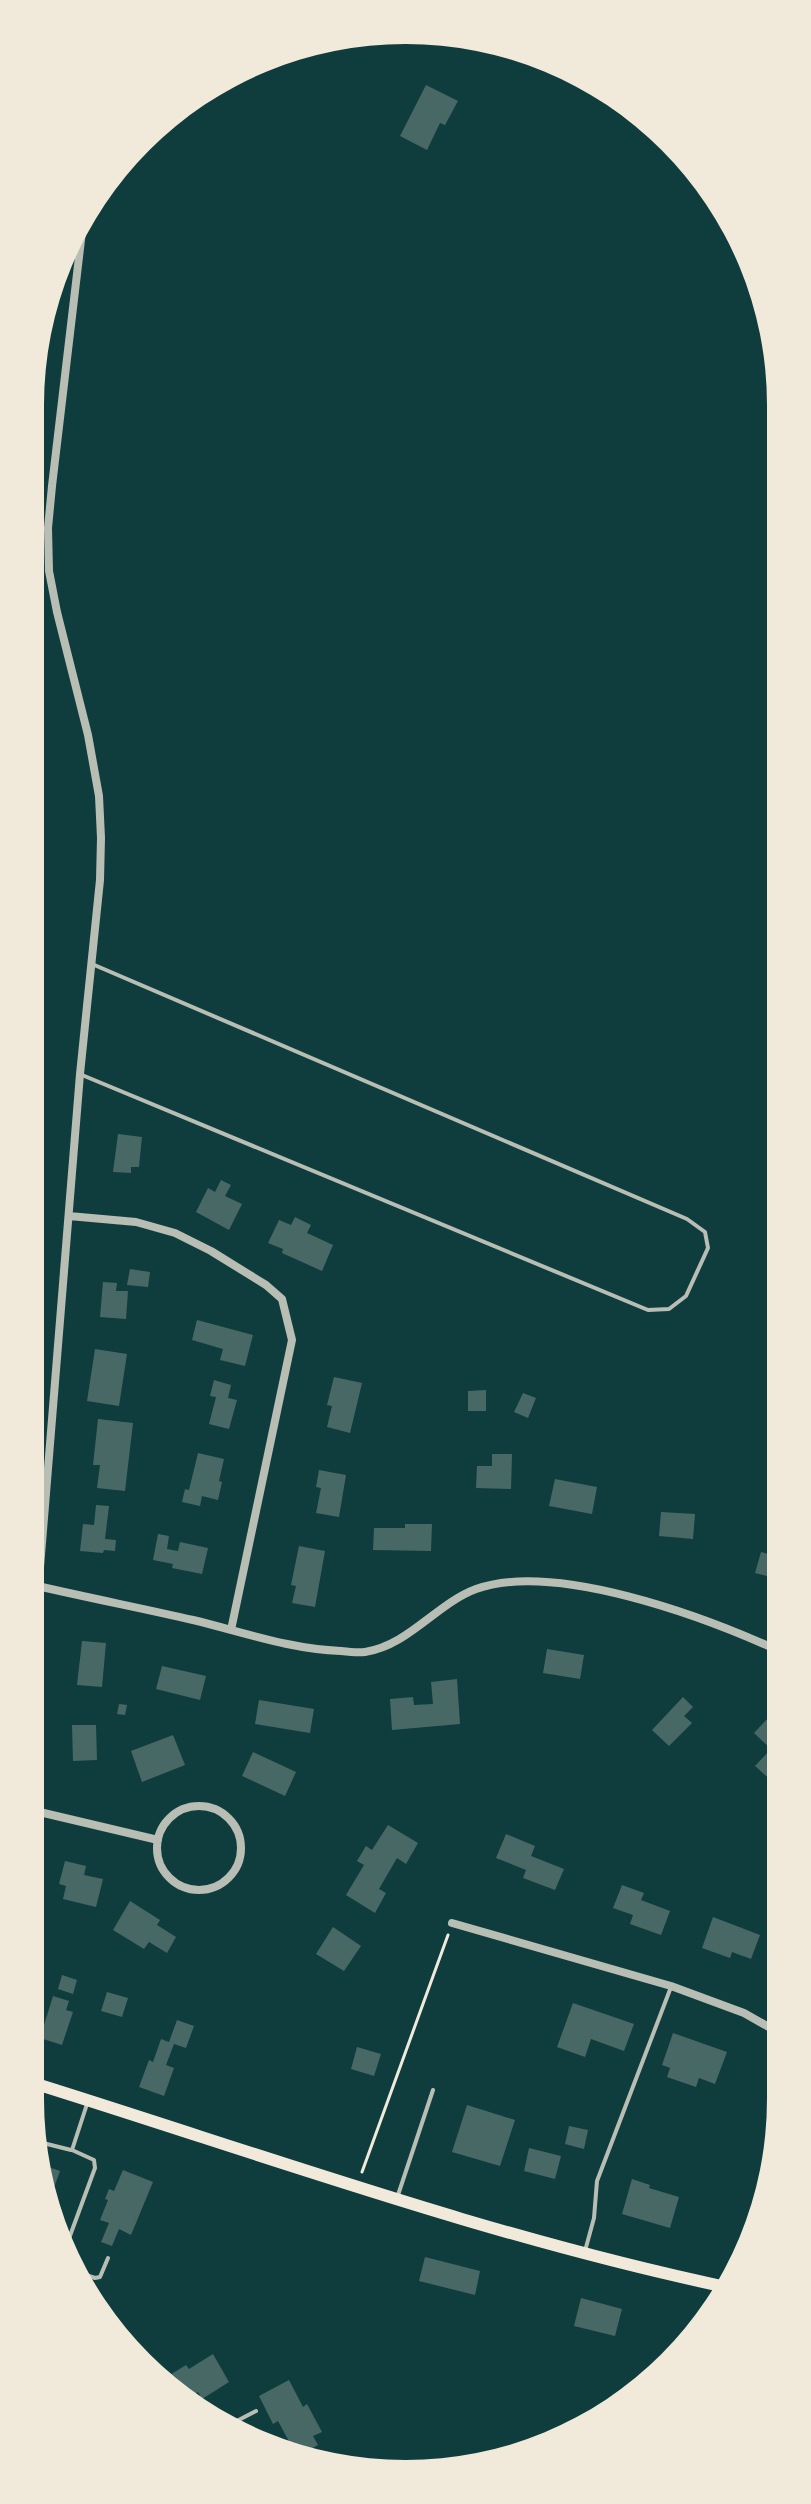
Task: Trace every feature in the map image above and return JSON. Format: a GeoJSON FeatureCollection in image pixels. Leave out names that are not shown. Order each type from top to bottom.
{"type":"FeatureCollection","features":[{"type":"Feature","properties":{"kind":"main road"},"geometry":{"type":"LineString","coordinates":[[44,2086],[397,2199],[585,2254],[715,2285]]}},
{"type":"Feature","properties":{"kind":"street"},"geometry":{"type":"LineString","coordinates":[[44,1514],[80,1074],[100,880],[99,796],[88,735],[49,571],[52,486],[80,248]]}},
{"type":"Feature","properties":{"kind":"street"},"geometry":{"type":"LineString","coordinates":[[69,1216],[136,1222],[175,1233],[266,1285],[282,1299],[292,1340],[231,1630]]}},
{"type":"Feature","properties":{"kind":"street"},"geometry":{"type":"LineString","coordinates":[[44,1587],[281,1644],[364,1652],[403,1636],[473,1590],[514,1582],[556,1584],[598,1590],[658,1605],[718,1624],[767,1645]]}},
{"type":"Feature","properties":{"kind":"street"},"geometry":{"type":"LineString","coordinates":[[189,1807],[209,1807],[226,1816],[237,1831],[239,1860],[219,1884],[199,1890],[188,1888],[163,1870],[159,1861],[158,1840],[165,1822],[172,1815],[189,1807]]}},
{"type":"Feature","properties":{"kind":"street"},"geometry":{"type":"LineString","coordinates":[[44,1813],[158,1840]]}},
{"type":"Feature","properties":{"kind":"street"},"geometry":{"type":"LineString","coordinates":[[452,1923],[671,1986],[744,2013],[767,2026]]}},
{"type":"Feature","properties":{"kind":"lane"},"geometry":{"type":"LineString","coordinates":[[80,1074],[648,1310],[669,1309],[686,1296],[708,1248],[705,1232],[687,1219],[92,964]]}},
{"type":"Feature","properties":{"kind":"lane"},"geometry":{"type":"LineString","coordinates":[[585,2254],[594,2218],[597,2181],[671,1986]]}},
{"type":"Feature","properties":{"kind":"lane"},"geometry":{"type":"LineString","coordinates":[[397,2199],[433,2090]]}},
{"type":"Feature","properties":{"kind":"lane"},"geometry":{"type":"LineString","coordinates":[[72,2150],[89,2100]]}},
{"type":"Feature","properties":{"kind":"lane"},"geometry":{"type":"LineString","coordinates":[[47,2144],[72,2150],[95,2163],[71,2233]]}},
{"type":"Feature","properties":{"kind":"lane"},"geometry":{"type":"LineString","coordinates":[[91,2277],[100,2277],[108,2258]]}},
{"type":"Feature","properties":{"kind":"lane"},"geometry":{"type":"LineString","coordinates":[[239,2420],[256,2411]]}},
{"type":"Feature","properties":{"kind":"path"},"geometry":{"type":"LineString","coordinates":[[357,2187],[452,1923]]}},
{"type":"Feature","properties":{"kind":"building"},"geometry":{"type":"Polygon","coordinates":[[[426,85],[458,101],[445,125],[440,123],[427,150],[400,136],[426,85]]]}},
{"type":"Feature","properties":{"kind":"building"},"geometry":{"type":"Polygon","coordinates":[[[118,1134],[142,1137],[139,1167],[131,1167],[131,1173],[113,1172],[118,1134]]]}},
{"type":"Feature","properties":{"kind":"building"},"geometry":{"type":"Polygon","coordinates":[[[221,1180],[231,1185],[225,1196],[242,1204],[229,1230],[196,1212],[208,1188],[215,1192],[221,1180]]]}},
{"type":"Feature","properties":{"kind":"building"},"geometry":{"type":"Polygon","coordinates":[[[295,1217],[311,1225],[307,1233],[333,1245],[322,1271],[282,1253],[283,1249],[268,1243],[279,1220],[291,1225],[295,1217]]]}},
{"type":"Feature","properties":{"kind":"building"},"geometry":{"type":"Polygon","coordinates":[[[130,1269],[150,1272],[148,1287],[127,1285],[130,1269]]]}},
{"type":"Feature","properties":{"kind":"building"},"geometry":{"type":"Polygon","coordinates":[[[103,1282],[117,1283],[116,1291],[128,1291],[126,1319],[100,1317],[103,1282]]]}},
{"type":"Feature","properties":{"kind":"building"},"geometry":{"type":"Polygon","coordinates":[[[197,1320],[253,1335],[245,1366],[220,1360],[223,1349],[192,1340],[197,1320]]]}},
{"type":"Feature","properties":{"kind":"building"},"geometry":{"type":"Polygon","coordinates":[[[95,1349],[127,1354],[119,1406],[87,1401],[95,1349]]]}},
{"type":"Feature","properties":{"kind":"building"},"geometry":{"type":"Polygon","coordinates":[[[334,1377],[362,1383],[350,1433],[327,1427],[332,1406],[327,1405],[334,1377]]]}},
{"type":"Feature","properties":{"kind":"building"},"geometry":{"type":"Polygon","coordinates":[[[214,1380],[231,1385],[228,1398],[237,1400],[229,1429],[209,1424],[216,1397],[210,1396],[214,1380]]]}},
{"type":"Feature","properties":{"kind":"building"},"geometry":{"type":"Polygon","coordinates":[[[486,1390],[486,1411],[468,1411],[468,1391],[486,1390]]]}},
{"type":"Feature","properties":{"kind":"building"},"geometry":{"type":"Polygon","coordinates":[[[523,1393],[536,1398],[528,1418],[514,1412],[523,1393]]]}},
{"type":"Feature","properties":{"kind":"building"},"geometry":{"type":"Polygon","coordinates":[[[98,1419],[133,1423],[125,1491],[97,1488],[100,1465],[93,1465],[98,1419]]]}},
{"type":"Feature","properties":{"kind":"building"},"geometry":{"type":"Polygon","coordinates":[[[198,1453],[224,1459],[218,1500],[202,1496],[200,1506],[182,1502],[185,1489],[189,1490],[198,1453]]]}},
{"type":"Feature","properties":{"kind":"building"},"geometry":{"type":"Polygon","coordinates":[[[492,1454],[512,1454],[511,1489],[476,1488],[477,1466],[492,1466],[492,1454]]]}},
{"type":"Feature","properties":{"kind":"building"},"geometry":{"type":"Polygon","coordinates":[[[319,1470],[346,1475],[339,1517],[316,1513],[321,1488],[316,1487],[319,1470]]]}},
{"type":"Feature","properties":{"kind":"building"},"geometry":{"type":"Polygon","coordinates":[[[555,1479],[597,1487],[592,1514],[549,1506],[555,1479]]]}},
{"type":"Feature","properties":{"kind":"building"},"geometry":{"type":"Polygon","coordinates":[[[96,1505],[109,1506],[105,1539],[116,1540],[115,1551],[80,1551],[83,1524],[94,1525],[96,1505]]]}},
{"type":"Feature","properties":{"kind":"building"},"geometry":{"type":"Polygon","coordinates":[[[661,1512],[695,1514],[693,1539],[659,1536],[661,1512]]]}},
{"type":"Feature","properties":{"kind":"building"},"geometry":{"type":"Polygon","coordinates":[[[405,1524],[432,1524],[431,1551],[373,1550],[374,1528],[405,1528],[405,1524]]]}},
{"type":"Feature","properties":{"kind":"building"},"geometry":{"type":"Polygon","coordinates":[[[158,1534],[169,1536],[167,1549],[178,1551],[180,1542],[208,1548],[202,1574],[172,1568],[173,1564],[153,1560],[158,1534]]]}},
{"type":"Feature","properties":{"kind":"building"},"geometry":{"type":"Polygon","coordinates":[[[299,1546],[325,1551],[315,1607],[292,1603],[296,1586],[291,1585],[299,1546]]]}},
{"type":"Feature","properties":{"kind":"building"},"geometry":{"type":"Polygon","coordinates":[[[761,1552],[767,1554],[767,1576],[755,1573],[761,1552]]]}},
{"type":"Feature","properties":{"kind":"building"},"geometry":{"type":"Polygon","coordinates":[[[82,1641],[106,1643],[102,1687],[77,1685],[82,1641]]]}},
{"type":"Feature","properties":{"kind":"building"},"geometry":{"type":"Polygon","coordinates":[[[547,1649],[584,1655],[580,1679],[543,1673],[547,1649]]]}},
{"type":"Feature","properties":{"kind":"building"},"geometry":{"type":"Polygon","coordinates":[[[162,1666],[206,1676],[200,1700],[156,1689],[162,1666]]]}},
{"type":"Feature","properties":{"kind":"building"},"geometry":{"type":"Polygon","coordinates":[[[457,1679],[460,1724],[392,1730],[390,1699],[413,1697],[414,1705],[433,1704],[431,1682],[457,1679]]]}},
{"type":"Feature","properties":{"kind":"building"},"geometry":{"type":"Polygon","coordinates":[[[683,1697],[693,1707],[684,1716],[692,1723],[669,1746],[652,1730],[683,1697]]]}},
{"type":"Feature","properties":{"kind":"building"},"geometry":{"type":"Polygon","coordinates":[[[259,1700],[314,1709],[310,1733],[255,1724],[259,1700]]]}},
{"type":"Feature","properties":{"kind":"building"},"geometry":{"type":"Polygon","coordinates":[[[119,1704],[127,1705],[125,1715],[117,1714],[119,1704]]]}},
{"type":"Feature","properties":{"kind":"building"},"geometry":{"type":"Polygon","coordinates":[[[767,1719],[767,1745],[754,1733],[767,1719]]]}},
{"type":"Feature","properties":{"kind":"building"},"geometry":{"type":"Polygon","coordinates":[[[72,1725],[96,1725],[97,1760],[73,1761],[72,1725]]]}},
{"type":"Feature","properties":{"kind":"building"},"geometry":{"type":"Polygon","coordinates":[[[173,1735],[185,1765],[142,1782],[131,1751],[173,1735]]]}},
{"type":"Feature","properties":{"kind":"building"},"geometry":{"type":"Polygon","coordinates":[[[253,1752],[296,1772],[285,1796],[242,1776],[253,1752]]]}},
{"type":"Feature","properties":{"kind":"building"},"geometry":{"type":"Polygon","coordinates":[[[767,1753],[767,1777],[755,1766],[767,1753]]]}},
{"type":"Feature","properties":{"kind":"building"},"geometry":{"type":"Polygon","coordinates":[[[388,1825],[418,1843],[406,1864],[397,1858],[379,1889],[386,1893],[375,1913],[346,1895],[364,1865],[357,1861],[366,1846],[372,1850],[388,1825]]]}},
{"type":"Feature","properties":{"kind":"building"},"geometry":{"type":"Polygon","coordinates":[[[506,1834],[535,1846],[531,1856],[564,1869],[555,1890],[523,1878],[526,1870],[496,1858],[506,1834]]]}},
{"type":"Feature","properties":{"kind":"building"},"geometry":{"type":"Polygon","coordinates":[[[65,1861],[86,1866],[84,1875],[103,1879],[96,1907],[63,1899],[66,1886],[59,1884],[65,1861]]]}},
{"type":"Feature","properties":{"kind":"building"},"geometry":{"type":"Polygon","coordinates":[[[622,1885],[644,1893],[641,1900],[670,1911],[661,1935],[630,1924],[633,1915],[613,1908],[622,1885]]]}},
{"type":"Feature","properties":{"kind":"building"},"geometry":{"type":"Polygon","coordinates":[[[130,1901],[160,1920],[157,1925],[176,1937],[167,1953],[149,1942],[144,1949],[113,1930],[130,1901]]]}},
{"type":"Feature","properties":{"kind":"building"},"geometry":{"type":"Polygon","coordinates":[[[713,1917],[760,1935],[751,1959],[732,1952],[730,1958],[702,1948],[713,1917]]]}},
{"type":"Feature","properties":{"kind":"building"},"geometry":{"type":"Polygon","coordinates":[[[333,1927],[361,1946],[344,1971],[316,1954],[333,1927]]]}},
{"type":"Feature","properties":{"kind":"building"},"geometry":{"type":"Polygon","coordinates":[[[62,1975],[77,1980],[73,1994],[58,1989],[62,1975]]]}},
{"type":"Feature","properties":{"kind":"building"},"geometry":{"type":"Polygon","coordinates":[[[107,1992],[128,1998],[122,2017],[101,2011],[107,1992]]]}},
{"type":"Feature","properties":{"kind":"building"},"geometry":{"type":"Polygon","coordinates":[[[53,1996],[69,2001],[66,2010],[73,2012],[62,2045],[44,2039],[44,2025],[53,1996]]]}},
{"type":"Feature","properties":{"kind":"building"},"geometry":{"type":"Polygon","coordinates":[[[573,2003],[634,2024],[624,2051],[591,2039],[585,2057],[557,2047],[573,2003]]]}},
{"type":"Feature","properties":{"kind":"building"},"geometry":{"type":"Polygon","coordinates":[[[177,2020],[194,2026],[186,2048],[174,2044],[166,2065],[174,2068],[164,2096],[139,2087],[149,2060],[153,2062],[161,2039],[169,2042],[177,2020]]]}},
{"type":"Feature","properties":{"kind":"building"},"geometry":{"type":"Polygon","coordinates":[[[673,2033],[727,2052],[715,2084],[699,2078],[696,2087],[667,2077],[670,2068],[662,2065],[673,2033]]]}},
{"type":"Feature","properties":{"kind":"building"},"geometry":{"type":"Polygon","coordinates":[[[357,2047],[381,2054],[374,2076],[351,2069],[357,2047]]]}},
{"type":"Feature","properties":{"kind":"building"},"geometry":{"type":"Polygon","coordinates":[[[467,2105],[515,2120],[500,2166],[452,2152],[467,2105]]]}},
{"type":"Feature","properties":{"kind":"building"},"geometry":{"type":"Polygon","coordinates":[[[569,2126],[588,2130],[584,2149],[565,2144],[569,2126]]]}},
{"type":"Feature","properties":{"kind":"building"},"geometry":{"type":"Polygon","coordinates":[[[529,2148],[561,2156],[555,2179],[524,2171],[529,2148]]]}},
{"type":"Feature","properties":{"kind":"building"},"geometry":{"type":"Polygon","coordinates":[[[51,2168],[60,2171],[55,2186],[51,2168]]]}},
{"type":"Feature","properties":{"kind":"building"},"geometry":{"type":"Polygon","coordinates":[[[123,2170],[153,2182],[131,2235],[119,2229],[112,2246],[101,2242],[109,2223],[100,2220],[109,2189],[114,2191],[123,2170]]]}},
{"type":"Feature","properties":{"kind":"building"},"geometry":{"type":"Polygon","coordinates":[[[632,2179],[679,2197],[670,2228],[622,2214],[632,2179]]]}},
{"type":"Feature","properties":{"kind":"building"},"geometry":{"type":"Polygon","coordinates":[[[425,2257],[480,2271],[475,2295],[419,2281],[425,2257]]]}},
{"type":"Feature","properties":{"kind":"building"},"geometry":{"type":"Polygon","coordinates":[[[581,2298],[622,2309],[615,2336],[574,2326],[581,2298]]]}},
{"type":"Feature","properties":{"kind":"building"},"geometry":{"type":"Polygon","coordinates":[[[213,2354],[229,2382],[204,2398],[172,2374],[186,2365],[189,2369],[213,2354]]]}},
{"type":"Feature","properties":{"kind":"building"},"geometry":{"type":"Polygon","coordinates":[[[289,2380],[303,2407],[307,2404],[322,2432],[313,2436],[318,2445],[312,2448],[289,2441],[278,2421],[273,2424],[259,2396],[289,2380]]]}}]}
